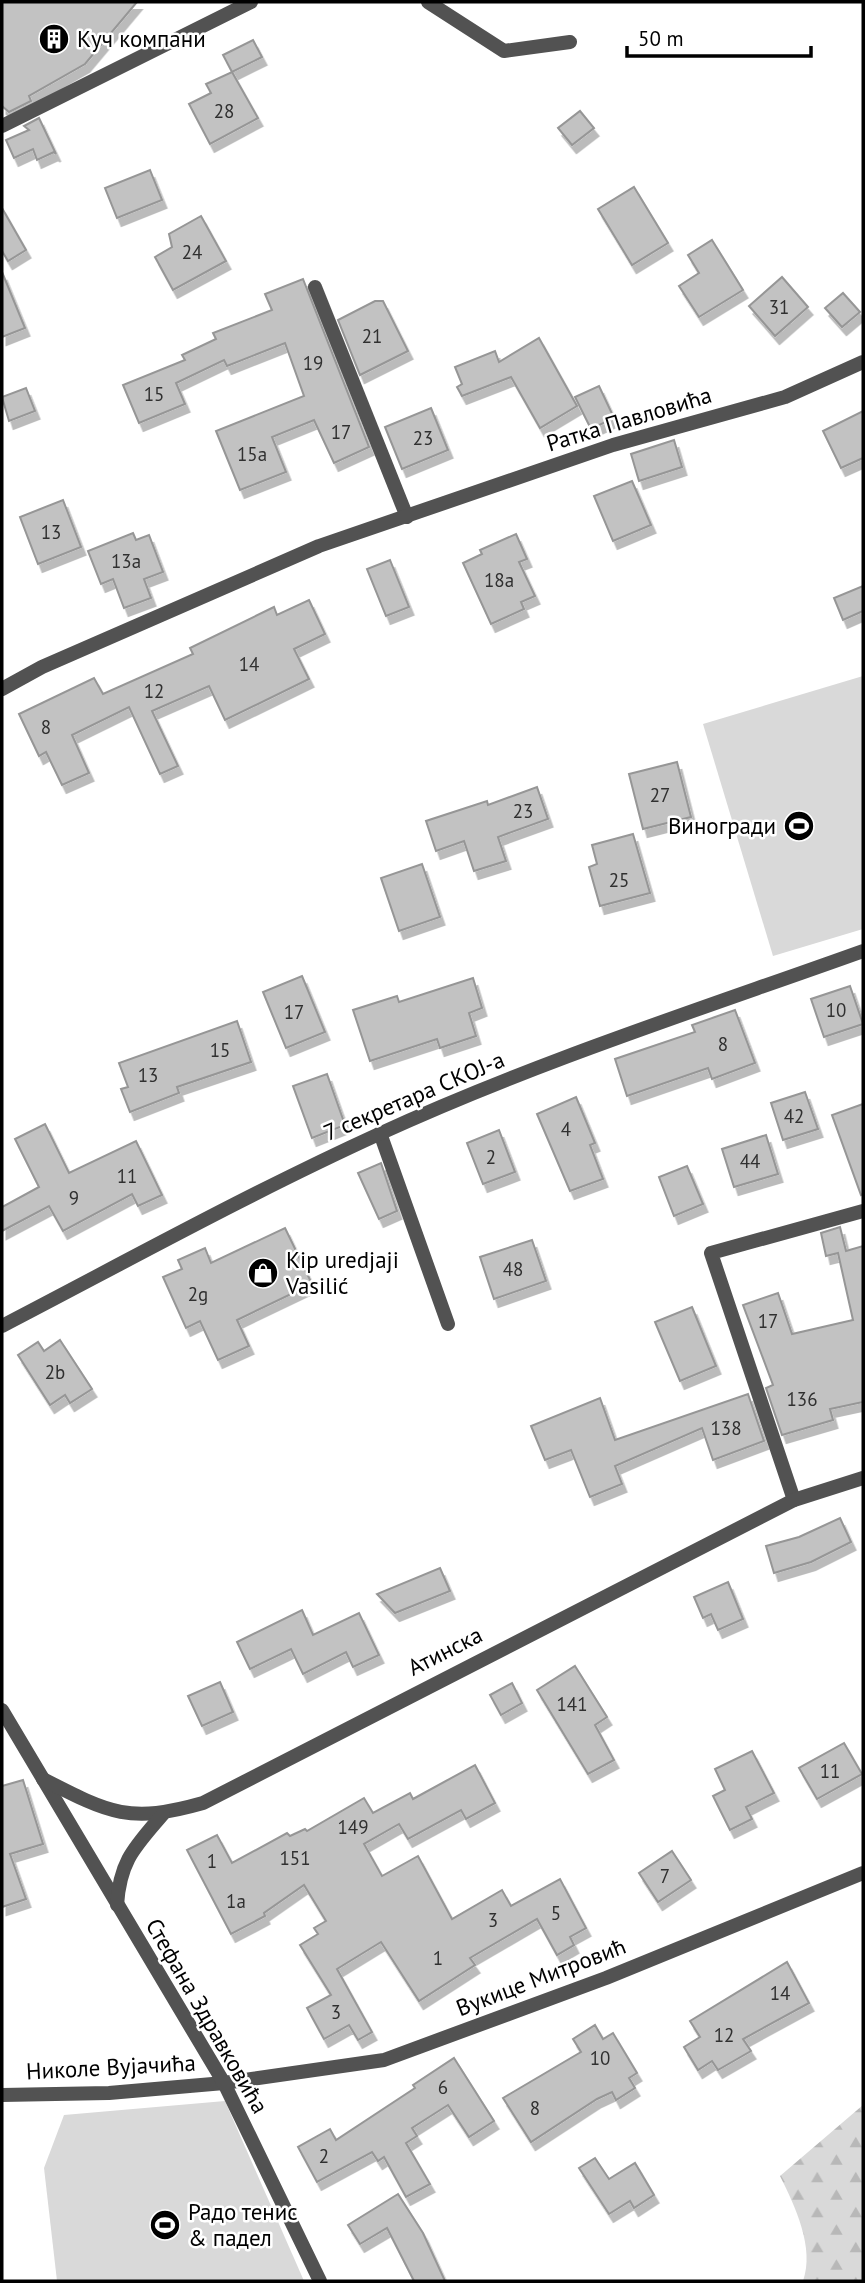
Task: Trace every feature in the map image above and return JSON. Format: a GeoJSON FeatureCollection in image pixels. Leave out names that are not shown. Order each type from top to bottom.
{"type":"FeatureCollection","features":[{"type":"Feature","properties":{"kind":"street"},"geometry":{"type":"LineString","coordinates":[[2,125],[251,2]]}},
{"type":"Feature","properties":{"kind":"street"},"geometry":{"type":"LineString","coordinates":[[428,2],[504,51],[570,42]]}},
{"type":"Feature","properties":{"kind":"street"},"geometry":{"type":"LineString","coordinates":[[315,287],[407,517]]}},
{"type":"Feature","properties":{"kind":"street","name":"Ратка Павловића"},"geometry":{"type":"LineString","coordinates":[[2,689],[42,667],[307,551],[613,445],[785,397],[863,362]]}},
{"type":"Feature","properties":{"kind":"street","name":"7 секретара СКОЈ-а"},"geometry":{"type":"LineString","coordinates":[[2,1326],[283,1180],[380,1133],[558,1060],[863,951]]}},
{"type":"Feature","properties":{"kind":"street"},"geometry":{"type":"LineString","coordinates":[[380,1133],[448,1324]]}},
{"type":"Feature","properties":{"kind":"street"},"geometry":{"type":"LineString","coordinates":[[794,1500],[711,1253],[863,1211]]}},
{"type":"Feature","properties":{"kind":"street","name":"Атинска"},"geometry":{"type":"LineString","coordinates":[[43,1779],[97,1807],[121,1813],[163,1814],[203,1802],[794,1500],[863,1478]]}},
{"type":"Feature","properties":{"kind":"street","name":"Стефана Здравковића"},"geometry":{"type":"LineString","coordinates":[[2,1710],[223,2083],[320,2281]]}},
{"type":"Feature","properties":{"kind":"street"},"geometry":{"type":"LineString","coordinates":[[117,1905],[119,1877],[133,1849],[163,1814]]}},
{"type":"Feature","properties":{"kind":"street","name":"Вукице Митровић"},"geometry":{"type":"LineString","coordinates":[[223,2083],[384,2060],[606,1978],[863,1873]]}},
{"type":"Feature","properties":{"kind":"street","name":"Николе Вујачића"},"geometry":{"type":"LineString","coordinates":[[2,2095],[109,2093],[223,2083]]}},
{"type":"Feature","properties":{"kind":"green space","name":"Виногради"},"geometry":{"type":"Polygon","coordinates":[[[863,676],[863,929],[773,956],[703,724],[863,676]]]}},
{"type":"Feature","properties":{"kind":"green space","name":"Радо тенис & падел"},"geometry":{"type":"Polygon","coordinates":[[[225,2101],[304,2281],[57,2281],[44,2168],[64,2115],[225,2101]]]}},
{"type":"Feature","properties":{"kind":"green space"},"geometry":{"type":"Polygon","coordinates":[[[863,2105],[863,2281],[803,2281],[807,2255],[802,2227],[780,2176],[863,2105]]]}},
{"type":"Feature","properties":{"kind":"building","name":"Куч компани"},"geometry":{"type":"Polygon","coordinates":[[[2,2],[137,2],[85,64],[29,96],[31,101],[9,112],[2,106],[2,2]]]}},
{"type":"Feature","properties":{"kind":"building"},"geometry":{"type":"Polygon","coordinates":[[[253,40],[262,57],[232,72],[223,55],[253,40]]]}},
{"type":"Feature","properties":{"kind":"building"},"geometry":{"type":"Polygon","coordinates":[[[232,72],[258,118],[210,144],[189,104],[211,93],[206,84],[232,72]]]}},
{"type":"Feature","properties":{"kind":"building"},"geometry":{"type":"Polygon","coordinates":[[[580,111],[594,128],[572,145],[558,128],[580,111]]]}},
{"type":"Feature","properties":{"kind":"building"},"geometry":{"type":"Polygon","coordinates":[[[39,118],[56,154],[54,152],[37,160],[33,149],[14,158],[6,140],[29,130],[24,126],[39,118]]]}},
{"type":"Feature","properties":{"kind":"building"},"geometry":{"type":"Polygon","coordinates":[[[150,170],[162,200],[117,218],[105,188],[150,170]]]}},
{"type":"Feature","properties":{"kind":"building"},"geometry":{"type":"Polygon","coordinates":[[[634,187],[668,243],[632,265],[598,209],[634,187]]]}},
{"type":"Feature","properties":{"kind":"building"},"geometry":{"type":"Polygon","coordinates":[[[2,208],[26,250],[8,261],[2,251],[2,208]]]}},
{"type":"Feature","properties":{"kind":"building"},"geometry":{"type":"Polygon","coordinates":[[[201,216],[226,261],[173,290],[155,257],[172,247],[169,234],[201,216]]]}},
{"type":"Feature","properties":{"kind":"building"},"geometry":{"type":"Polygon","coordinates":[[[712,240],[743,290],[699,317],[679,286],[699,273],[688,255],[712,240]]]}},
{"type":"Feature","properties":{"kind":"building"},"geometry":{"type":"Polygon","coordinates":[[[2,272],[25,328],[2,337],[2,272]]]}},
{"type":"Feature","properties":{"kind":"building"},"geometry":{"type":"Polygon","coordinates":[[[782,277],[808,307],[775,336],[749,306],[782,277]]]}},
{"type":"Feature","properties":{"kind":"building"},"geometry":{"type":"Polygon","coordinates":[[[303,279],[369,447],[334,463],[314,420],[272,437],[286,472],[240,490],[216,431],[304,396],[285,343],[227,366],[224,360],[176,383],[185,404],[139,423],[123,385],[185,360],[182,355],[216,339],[213,333],[272,310],[265,294],[303,279]]]}},
{"type":"Feature","properties":{"kind":"building"},"geometry":{"type":"Polygon","coordinates":[[[843,293],[860,312],[842,327],[825,308],[843,293]]]}},
{"type":"Feature","properties":{"kind":"building"},"geometry":{"type":"Polygon","coordinates":[[[375,301],[383,301],[408,351],[360,375],[338,320],[375,301]]]}},
{"type":"Feature","properties":{"kind":"building"},"geometry":{"type":"Polygon","coordinates":[[[539,338],[577,406],[540,428],[511,377],[462,396],[457,387],[462,384],[455,367],[495,351],[499,362],[539,338]]]}},
{"type":"Feature","properties":{"kind":"building"},"geometry":{"type":"Polygon","coordinates":[[[599,386],[614,418],[591,429],[575,397],[599,386]]]}},
{"type":"Feature","properties":{"kind":"building"},"geometry":{"type":"Polygon","coordinates":[[[26,388],[35,411],[9,421],[2,397],[26,388]]]}},
{"type":"Feature","properties":{"kind":"building"},"geometry":{"type":"Polygon","coordinates":[[[431,408],[448,450],[402,469],[385,427],[431,408]]]}},
{"type":"Feature","properties":{"kind":"building"},"geometry":{"type":"Polygon","coordinates":[[[863,411],[863,458],[841,468],[823,431],[863,411]]]}},
{"type":"Feature","properties":{"kind":"building"},"geometry":{"type":"Polygon","coordinates":[[[674,440],[682,467],[639,481],[631,454],[674,440]]]}},
{"type":"Feature","properties":{"kind":"building"},"geometry":{"type":"Polygon","coordinates":[[[632,481],[651,525],[613,541],[594,496],[632,481]]]}},
{"type":"Feature","properties":{"kind":"building"},"geometry":{"type":"Polygon","coordinates":[[[63,500],[81,547],[38,564],[20,517],[63,500]]]}},
{"type":"Feature","properties":{"kind":"building"},"geometry":{"type":"Polygon","coordinates":[[[133,533],[136,540],[149,535],[163,572],[144,579],[151,598],[124,608],[113,579],[101,584],[88,551],[133,533]]]}},
{"type":"Feature","properties":{"kind":"building"},"geometry":{"type":"Polygon","coordinates":[[[516,534],[527,559],[519,562],[535,596],[521,602],[524,609],[491,624],[463,563],[482,554],[480,550],[516,534]]]}},
{"type":"Feature","properties":{"kind":"building"},"geometry":{"type":"Polygon","coordinates":[[[390,560],[409,607],[386,616],[367,569],[390,560]]]}},
{"type":"Feature","properties":{"kind":"building"},"geometry":{"type":"Polygon","coordinates":[[[863,586],[863,611],[843,620],[834,598],[863,586]]]}},
{"type":"Feature","properties":{"kind":"building"},"geometry":{"type":"Polygon","coordinates":[[[309,600],[325,634],[294,649],[309,679],[225,720],[209,686],[152,711],[178,766],[160,774],[129,707],[72,735],[89,773],[62,785],[46,752],[39,756],[19,714],[94,678],[103,694],[193,654],[190,648],[274,607],[277,615],[309,600]]]}},
{"type":"Feature","properties":{"kind":"building"},"geometry":{"type":"Polygon","coordinates":[[[677,762],[691,817],[643,829],[629,774],[677,762]]]}},
{"type":"Feature","properties":{"kind":"building"},"geometry":{"type":"Polygon","coordinates":[[[537,787],[548,819],[498,837],[506,861],[474,871],[464,841],[436,851],[426,821],[487,801],[488,805],[537,787]]]}},
{"type":"Feature","properties":{"kind":"building"},"geometry":{"type":"Polygon","coordinates":[[[633,834],[650,893],[600,906],[589,867],[597,864],[592,845],[633,834]]]}},
{"type":"Feature","properties":{"kind":"building"},"geometry":{"type":"Polygon","coordinates":[[[422,864],[440,917],[399,931],[381,878],[422,864]]]}},
{"type":"Feature","properties":{"kind":"building"},"geometry":{"type":"Polygon","coordinates":[[[302,976],[325,1032],[286,1048],[263,992],[302,976]]]}},
{"type":"Feature","properties":{"kind":"building"},"geometry":{"type":"Polygon","coordinates":[[[473,978],[482,1008],[469,1013],[476,1036],[440,1048],[437,1039],[370,1061],[353,1010],[397,996],[399,1002],[473,978]]]}},
{"type":"Feature","properties":{"kind":"building"},"geometry":{"type":"Polygon","coordinates":[[[850,986],[863,1024],[824,1037],[811,999],[850,986]]]}},
{"type":"Feature","properties":{"kind":"building"},"geometry":{"type":"Polygon","coordinates":[[[735,1010],[755,1063],[712,1079],[708,1068],[627,1096],[615,1059],[695,1032],[692,1025],[735,1010]]]}},
{"type":"Feature","properties":{"kind":"building"},"geometry":{"type":"Polygon","coordinates":[[[237,1021],[251,1062],[177,1087],[179,1093],[130,1112],[121,1089],[128,1087],[119,1063],[237,1021]]]}},
{"type":"Feature","properties":{"kind":"building"},"geometry":{"type":"Polygon","coordinates":[[[327,1074],[345,1125],[312,1138],[293,1086],[327,1074]]]}},
{"type":"Feature","properties":{"kind":"building"},"geometry":{"type":"Polygon","coordinates":[[[805,1092],[818,1129],[783,1140],[771,1103],[805,1092]]]}},
{"type":"Feature","properties":{"kind":"building"},"geometry":{"type":"Polygon","coordinates":[[[576,1097],[595,1143],[590,1145],[603,1179],[570,1191],[537,1114],[576,1097]]]}},
{"type":"Feature","properties":{"kind":"building"},"geometry":{"type":"Polygon","coordinates":[[[863,1104],[863,1194],[861,1195],[832,1115],[863,1104]]]}},
{"type":"Feature","properties":{"kind":"building"},"geometry":{"type":"Polygon","coordinates":[[[45,1124],[69,1173],[136,1141],[162,1195],[138,1206],[132,1194],[63,1231],[49,1206],[2,1231],[2,1207],[39,1187],[15,1139],[45,1124]]]}},
{"type":"Feature","properties":{"kind":"building"},"geometry":{"type":"Polygon","coordinates":[[[499,1130],[515,1172],[483,1184],[467,1143],[499,1130]]]}},
{"type":"Feature","properties":{"kind":"building"},"geometry":{"type":"Polygon","coordinates":[[[766,1135],[778,1174],[734,1187],[722,1149],[766,1135]]]}},
{"type":"Feature","properties":{"kind":"building"},"geometry":{"type":"Polygon","coordinates":[[[381,1163],[397,1211],[379,1219],[358,1173],[381,1163]]]}},
{"type":"Feature","properties":{"kind":"building"},"geometry":{"type":"Polygon","coordinates":[[[687,1166],[703,1204],[674,1216],[659,1177],[687,1166]]]}},
{"type":"Feature","properties":{"kind":"building"},"geometry":{"type":"Polygon","coordinates":[[[840,1227],[846,1251],[863,1246],[863,1402],[830,1409],[833,1420],[782,1435],[766,1388],[773,1385],[743,1305],[778,1293],[792,1334],[853,1320],[838,1253],[826,1256],[821,1233],[840,1227]]]}},
{"type":"Feature","properties":{"kind":"building"},"geometry":{"type":"Polygon","coordinates":[[[285,1228],[312,1284],[237,1320],[249,1346],[218,1360],[200,1321],[186,1328],[163,1277],[182,1269],[178,1260],[205,1248],[211,1263],[285,1228]]]}},
{"type":"Feature","properties":{"kind":"building"},"geometry":{"type":"Polygon","coordinates":[[[532,1240],[546,1281],[494,1299],[480,1257],[532,1240]]]}},
{"type":"Feature","properties":{"kind":"building"},"geometry":{"type":"Polygon","coordinates":[[[692,1307],[716,1366],[680,1381],[655,1322],[692,1307]]]}},
{"type":"Feature","properties":{"kind":"building"},"geometry":{"type":"Polygon","coordinates":[[[60,1340],[92,1389],[70,1403],[65,1395],[50,1405],[18,1355],[38,1342],[44,1351],[60,1340]]]}},
{"type":"Feature","properties":{"kind":"building"},"geometry":{"type":"Polygon","coordinates":[[[748,1394],[764,1441],[713,1460],[702,1428],[615,1466],[622,1484],[590,1497],[571,1450],[545,1460],[531,1426],[600,1398],[615,1440],[748,1394]]]}},
{"type":"Feature","properties":{"kind":"building"},"geometry":{"type":"Polygon","coordinates":[[[840,1518],[851,1542],[811,1562],[774,1573],[766,1546],[799,1537],[840,1518]]]}},
{"type":"Feature","properties":{"kind":"building"},"geometry":{"type":"Polygon","coordinates":[[[440,1568],[450,1591],[395,1613],[377,1594],[440,1568]]]}},
{"type":"Feature","properties":{"kind":"building"},"geometry":{"type":"Polygon","coordinates":[[[728,1582],[743,1619],[718,1630],[711,1614],[703,1618],[694,1597],[728,1582]]]}},
{"type":"Feature","properties":{"kind":"building"},"geometry":{"type":"Polygon","coordinates":[[[302,1610],[313,1635],[359,1613],[379,1655],[353,1667],[346,1652],[303,1674],[291,1649],[250,1669],[237,1642],[302,1610]]]}},
{"type":"Feature","properties":{"kind":"building"},"geometry":{"type":"Polygon","coordinates":[[[575,1666],[607,1717],[595,1725],[614,1760],[588,1774],[537,1690],[575,1666]]]}},
{"type":"Feature","properties":{"kind":"building"},"geometry":{"type":"Polygon","coordinates":[[[220,1682],[233,1712],[202,1726],[188,1696],[220,1682]]]}},
{"type":"Feature","properties":{"kind":"building"},"geometry":{"type":"Polygon","coordinates":[[[512,1683],[522,1703],[501,1715],[490,1695],[512,1683]]]}},
{"type":"Feature","properties":{"kind":"building"},"geometry":{"type":"Polygon","coordinates":[[[844,1743],[862,1774],[817,1799],[799,1768],[844,1743]]]}},
{"type":"Feature","properties":{"kind":"building"},"geometry":{"type":"Polygon","coordinates":[[[752,1751],[774,1793],[746,1807],[752,1819],[730,1830],[713,1796],[725,1790],[715,1769],[752,1751]]]}},
{"type":"Feature","properties":{"kind":"building"},"geometry":{"type":"Polygon","coordinates":[[[475,1765],[495,1803],[466,1819],[461,1810],[408,1839],[399,1824],[364,1844],[382,1876],[418,1856],[452,1919],[502,1890],[511,1906],[560,1879],[586,1928],[570,1937],[574,1945],[557,1955],[537,1919],[470,1958],[475,1965],[419,2001],[381,1942],[337,1969],[372,2032],[358,2040],[349,2025],[324,2039],[307,2008],[331,1995],[300,1945],[318,1934],[314,1928],[326,1921],[304,1885],[264,1913],[265,1916],[231,1934],[187,1850],[217,1835],[232,1863],[287,1833],[290,1836],[305,1829],[307,1831],[364,1798],[373,1813],[410,1793],[413,1799],[475,1765]]]}},
{"type":"Feature","properties":{"kind":"building"},"geometry":{"type":"Polygon","coordinates":[[[23,1780],[43,1844],[10,1854],[26,1899],[2,1907],[2,1786],[23,1780]]]}},
{"type":"Feature","properties":{"kind":"building"},"geometry":{"type":"Polygon","coordinates":[[[672,1851],[691,1880],[658,1902],[639,1873],[672,1851]]]}},
{"type":"Feature","properties":{"kind":"building"},"geometry":{"type":"Polygon","coordinates":[[[787,1962],[809,2003],[743,2039],[751,2051],[718,2070],[712,2061],[698,2070],[684,2047],[700,2037],[690,2021],[787,1962]]]}},
{"type":"Feature","properties":{"kind":"building"},"geometry":{"type":"Polygon","coordinates":[[[595,2025],[603,2039],[613,2033],[637,2073],[629,2078],[635,2088],[616,2100],[612,2092],[597,2099],[531,2142],[503,2098],[581,2052],[573,2039],[595,2025]]]}},
{"type":"Feature","properties":{"kind":"building"},"geometry":{"type":"Polygon","coordinates":[[[454,2058],[494,2121],[469,2137],[448,2105],[412,2128],[417,2136],[406,2143],[430,2184],[406,2197],[384,2157],[378,2161],[372,2152],[317,2182],[298,2147],[330,2129],[336,2140],[415,2088],[413,2085],[454,2058]]]}},
{"type":"Feature","properties":{"kind":"building"},"geometry":{"type":"Polygon","coordinates":[[[595,2158],[609,2179],[635,2163],[654,2195],[634,2208],[630,2201],[609,2214],[579,2168],[595,2158]]]}},
{"type":"Feature","properties":{"kind":"building"},"geometry":{"type":"Polygon","coordinates":[[[398,2194],[423,2233],[445,2281],[414,2281],[387,2228],[360,2244],[348,2225],[398,2194]]]}},
{"type":"Feature","properties":{"kind":"place","name":"Куч компани"},"geometry":{"type":"Point","coordinates":[54,39]}},
{"type":"Feature","properties":{"kind":"place","name":"Виногради"},"geometry":{"type":"Point","coordinates":[799,826]}},
{"type":"Feature","properties":{"kind":"place","name":"Kip uredjaji Vasilić"},"geometry":{"type":"Point","coordinates":[263,1273]}},
{"type":"Feature","properties":{"kind":"place","name":"Радо тенис & падел"},"geometry":{"type":"Point","coordinates":[165,2225]}}]}
